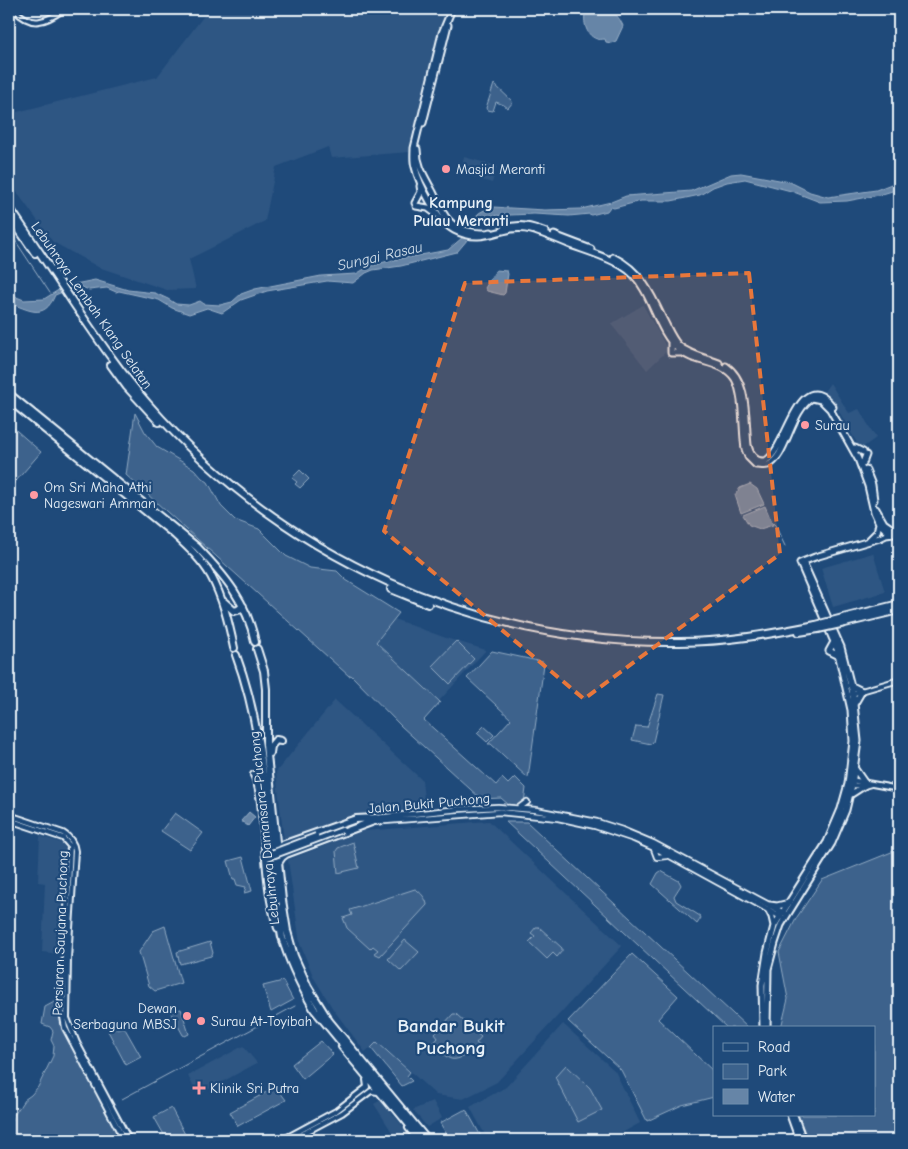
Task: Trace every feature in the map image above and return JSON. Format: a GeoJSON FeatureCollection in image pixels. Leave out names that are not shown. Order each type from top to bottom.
{"type":"FeatureCollection","features":[{"type":"Feature","properties":{"kind":"highway","name":"Lebuhraya Lembah Klang Selatan"},"geometry":{"type":"LineString","coordinates":[[9,207],[56,281]]}},
{"type":"Feature","properties":{"kind":"highway","name":"Lebuhraya Lembah Klang Selatan"},"geometry":{"type":"LineString","coordinates":[[9,215],[129,385],[145,404],[214,471],[273,517],[311,542],[356,568],[404,590],[455,609],[508,624],[575,636],[639,641],[680,642],[765,635],[817,627],[899,604]]}},
{"type":"Feature","properties":{"kind":"highway"},"geometry":{"type":"LineString","coordinates":[[9,388],[19,402]]}},
{"type":"Feature","properties":{"kind":"highway","name":"Lebuhraya Damansara–Puchong"},"geometry":{"type":"LineString","coordinates":[[9,394],[197,548],[224,577],[243,606],[250,620],[264,671],[266,689],[266,745],[274,837],[284,915],[290,942],[314,999],[329,1021],[427,1140]]}},
{"type":"Feature","properties":{"kind":"highway","name":"Lebuhraya Damansara–Puchong"},"geometry":{"type":"LineString","coordinates":[[9,400],[175,535],[211,576],[230,627],[235,652],[257,729],[282,935],[304,992],[314,1009],[422,1140]]}},
{"type":"Feature","properties":{"kind":"highway"},"geometry":{"type":"LineString","coordinates":[[220,597],[226,606],[234,611],[243,606]]}},
{"type":"Feature","properties":{"kind":"highway","name":"Lebuhraya Lembah Klang Selatan"},"geometry":{"type":"LineString","coordinates":[[844,620],[899,610]]}},
{"type":"Feature","properties":{"kind":"highway"},"geometry":{"type":"LineString","coordinates":[[269,764],[271,746],[276,740],[281,741]]}},
{"type":"Feature","properties":{"kind":"highway"},"geometry":{"type":"LineString","coordinates":[[254,775],[258,782],[261,800],[272,906],[282,935]]}},
{"type":"Feature","properties":{"kind":"highway"},"geometry":{"type":"LineString","coordinates":[[261,800],[263,778]]}},
{"type":"Feature","properties":{"kind":"highway"},"geometry":{"type":"LineString","coordinates":[[282,845],[356,819],[375,820]]}},
{"type":"Feature","properties":{"kind":"highway"},"geometry":{"type":"LineString","coordinates":[[278,864],[286,854],[375,820]]}},
{"type":"Feature","properties":{"kind":"highway"},"geometry":{"type":"LineString","coordinates":[[264,830],[264,856],[271,894]]}},
{"type":"Feature","properties":{"kind":"highway"},"geometry":{"type":"LineString","coordinates":[[274,837],[282,845]]}},
{"type":"Feature","properties":{"kind":"highway"},"geometry":{"type":"LineString","coordinates":[[282,845],[280,850],[282,854],[286,854]]}},
{"type":"Feature","properties":{"kind":"main road"},"geometry":{"type":"LineString","coordinates":[[454,9],[442,29],[416,139],[414,156],[421,192],[416,205],[428,208],[447,226],[459,231],[488,236],[524,228],[623,266],[636,277],[642,286],[670,340],[672,345],[671,353],[677,352],[724,368],[734,378],[740,392],[748,457],[756,464],[767,465],[775,459],[797,414],[808,400],[815,398],[824,402],[830,409],[859,462],[868,486],[874,512],[880,523],[886,530],[897,534]]}},
{"type":"Feature","properties":{"kind":"main road"},"geometry":{"type":"LineString","coordinates":[[454,9],[440,52],[419,140],[417,157],[422,173],[443,215],[459,231]]}},
{"type":"Feature","properties":{"kind":"main road"},"geometry":{"type":"LineString","coordinates":[[417,174],[438,216]]}},
{"type":"Feature","properties":{"kind":"main road"},"geometry":{"type":"LineString","coordinates":[[476,235],[513,225],[525,225],[609,256],[631,268],[648,289],[668,330],[679,345],[691,353],[725,366],[737,376],[743,390],[749,450],[757,460],[765,461],[775,453],[798,405],[812,394],[821,396],[829,402],[863,463],[872,485],[879,516],[897,534]]}},
{"type":"Feature","properties":{"kind":"main road"},"geometry":{"type":"LineString","coordinates":[[855,448],[864,453],[863,463]]}},
{"type":"Feature","properties":{"kind":"main road"},"geometry":{"type":"LineString","coordinates":[[869,540],[877,532],[880,523]]}},
{"type":"Feature","properties":{"kind":"main road"},"geometry":{"type":"LineString","coordinates":[[802,562],[869,540],[897,534]]}},
{"type":"Feature","properties":{"kind":"main road"},"geometry":{"type":"LineString","coordinates":[[810,575],[809,564],[815,557]]}},
{"type":"Feature","properties":{"kind":"main road"},"geometry":{"type":"LineString","coordinates":[[774,926],[784,915],[832,843],[846,810],[850,795],[854,741],[850,685],[838,639],[810,575],[802,562]]}},
{"type":"Feature","properties":{"kind":"main road"},"geometry":{"type":"LineString","coordinates":[[767,1026],[766,969],[789,903],[827,842],[841,809],[854,769],[858,742],[854,704],[839,656],[829,651],[834,641],[802,562]]}},
{"type":"Feature","properties":{"kind":"main road"},"geometry":{"type":"LineString","coordinates":[[850,685],[862,691],[854,704]]}},
{"type":"Feature","properties":{"kind":"main road"},"geometry":{"type":"LineString","coordinates":[[850,795],[864,784],[854,769]]}},
{"type":"Feature","properties":{"kind":"main road"},"geometry":{"type":"LineString","coordinates":[[516,808],[521,808],[528,803],[536,810]]}},
{"type":"Feature","properties":{"kind":"main road","name":"Jalan Bukit Puchong"},"geometry":{"type":"LineString","coordinates":[[266,856],[355,822],[458,809],[516,808],[536,810],[597,822],[622,830],[662,848],[784,915]]}},
{"type":"Feature","properties":{"kind":"main road"},"geometry":{"type":"LineString","coordinates":[[458,809],[461,812],[459,815]]}},
{"type":"Feature","properties":{"kind":"main road","name":"Jalan Bukit Puchong"},"geometry":{"type":"LineString","coordinates":[[375,820],[500,812],[558,818],[604,829],[651,847],[657,857],[669,856],[724,883]]}},
{"type":"Feature","properties":{"kind":"main road"},"geometry":{"type":"LineString","coordinates":[[763,1026],[762,999],[774,926],[769,907],[789,903]]}},
{"type":"Feature","properties":{"kind":"main road"},"geometry":{"type":"LineString","coordinates":[[790,1116],[801,1139]]}},
{"type":"Feature","properties":{"kind":"main road"},"geometry":{"type":"LineString","coordinates":[[794,1116],[801,1139]]}},
{"type":"Feature","properties":{"kind":"street"},"geometry":{"type":"LineString","coordinates":[[14,9],[23,18],[36,22],[48,19],[64,9]]}},
{"type":"Feature","properties":{"kind":"street"},"geometry":{"type":"LineString","coordinates":[[850,694],[899,680]]}},
{"type":"Feature","properties":{"kind":"street"},"geometry":{"type":"LineString","coordinates":[[850,782],[899,789]]}},
{"type":"Feature","properties":{"kind":"street","name":"Persiaran Saujana Puchong"},"geometry":{"type":"LineString","coordinates":[[9,815],[63,833],[74,843],[67,1018],[75,1038],[129,1140]]}},
{"type":"Feature","properties":{"kind":"street","name":"Persiaran Saujana Puchong"},"geometry":{"type":"LineString","coordinates":[[9,820],[63,838],[70,846],[63,1018],[65,1028],[124,1140]]}},
{"type":"Feature","properties":{"kind":"street"},"geometry":{"type":"LineString","coordinates":[[332,1032],[346,1054],[417,1140]]}},
{"type":"Feature","properties":{"kind":"street"},"geometry":{"type":"LineString","coordinates":[[282,1140],[340,1109],[366,1087],[366,1078]]}},
{"type":"Feature","properties":{"kind":"street"},"geometry":{"type":"LineString","coordinates":[[291,1140],[342,1113],[371,1091],[378,1092]]}},
{"type":"Feature","properties":{"kind":"highlighted area"},"geometry":{"type":"Polygon","coordinates":[[[749,273],[780,554],[584,699],[384,531],[465,283],[749,273]]]}},
{"type":"Feature","properties":{"kind":"shaded area"},"geometry":{"type":"Polygon","coordinates":[[[209,9],[450,9],[434,47],[410,152],[331,158],[328,147],[276,167],[265,221],[189,259],[196,289],[167,290],[98,267],[53,242],[16,191],[9,145],[9,114],[157,77],[209,9]]]}},
{"type":"Feature","properties":{"kind":"shaded area"},"geometry":{"type":"Polygon","coordinates":[[[464,157],[497,166],[492,183],[464,174],[462,165],[464,157]]]}},
{"type":"Feature","properties":{"kind":"shaded area"},"geometry":{"type":"Polygon","coordinates":[[[643,305],[668,350],[647,370],[611,324],[643,305]]]}},
{"type":"Feature","properties":{"kind":"shaded area"},"geometry":{"type":"Polygon","coordinates":[[[830,383],[849,413],[859,409],[876,438],[862,448],[858,445],[836,406],[823,393],[830,383]]]}},
{"type":"Feature","properties":{"kind":"shaded area"},"geometry":{"type":"Polygon","coordinates":[[[873,553],[885,592],[833,607],[821,568],[873,553]]]}},
{"type":"Feature","properties":{"kind":"shaded area"},"geometry":{"type":"Polygon","coordinates":[[[394,619],[486,650],[439,701],[376,642],[394,619]]]}},
{"type":"Feature","properties":{"kind":"shaded area"},"geometry":{"type":"Polygon","coordinates":[[[335,700],[422,780],[425,809],[353,815],[284,841],[276,772],[335,700]]]}},
{"type":"Feature","properties":{"kind":"shaded area"},"geometry":{"type":"Polygon","coordinates":[[[489,821],[622,946],[497,1082],[463,1099],[436,1095],[378,1042],[365,1052],[333,1009],[314,978],[300,944],[288,860],[363,831],[489,821]]]}},
{"type":"Feature","properties":{"kind":"shaded area"},"geometry":{"type":"Polygon","coordinates":[[[40,836],[62,843],[66,850],[60,954],[42,952],[45,883],[38,882],[40,836]]]}},
{"type":"Feature","properties":{"kind":"shaded area"},"geometry":{"type":"Polygon","coordinates":[[[563,1024],[615,1071],[640,1123],[609,1140],[488,1140],[470,1107],[506,1087],[563,1024]]]}},
{"type":"Feature","properties":{"kind":"shaded area"},"geometry":{"type":"Polygon","coordinates":[[[243,1046],[257,1063],[198,1095],[188,1076],[243,1046]]]}},
{"type":"Feature","properties":{"kind":"shaded area"},"geometry":{"type":"Polygon","coordinates":[[[381,1100],[411,1136],[403,1140],[397,1140],[374,1104],[381,1100]]]}},
{"type":"Feature","properties":{"kind":"shaded area"},"geometry":{"type":"Polygon","coordinates":[[[433,1101],[442,1118],[427,1127],[413,1110],[433,1101]]]}},
{"type":"Feature","properties":{"kind":"green space"},"geometry":{"type":"Polygon","coordinates":[[[494,84],[513,102],[508,108],[496,102],[493,111],[487,110],[494,84]]]}},
{"type":"Feature","properties":{"kind":"green space"},"geometry":{"type":"Polygon","coordinates":[[[135,413],[145,432],[157,447],[194,469],[208,482],[221,506],[235,520],[259,529],[286,556],[310,568],[337,571],[346,580],[399,613],[376,642],[440,702],[424,720],[496,785],[502,778],[508,784],[515,777],[526,788],[524,803],[520,806],[509,805],[501,798],[481,799],[401,726],[351,675],[349,676],[126,475],[135,413]]]}},
{"type":"Feature","properties":{"kind":"green space"},"geometry":{"type":"Polygon","coordinates":[[[9,424],[41,452],[10,488],[9,487],[9,424]]]}},
{"type":"Feature","properties":{"kind":"green space"},"geometry":{"type":"Polygon","coordinates":[[[300,470],[309,479],[300,488],[292,478],[300,470]]]}},
{"type":"Feature","properties":{"kind":"green space"},"geometry":{"type":"Polygon","coordinates":[[[456,641],[474,659],[450,684],[432,666],[456,641]]]}},
{"type":"Feature","properties":{"kind":"green space"},"geometry":{"type":"Polygon","coordinates":[[[492,651],[543,662],[544,664],[528,778],[491,744],[488,744],[511,719],[467,678],[492,651]]]}},
{"type":"Feature","properties":{"kind":"green space"},"geometry":{"type":"Polygon","coordinates":[[[658,694],[664,695],[653,742],[651,744],[632,740],[636,726],[647,727],[658,694]]]}},
{"type":"Feature","properties":{"kind":"green space"},"geometry":{"type":"Polygon","coordinates":[[[484,726],[494,735],[487,742],[477,733],[484,726]]]}},
{"type":"Feature","properties":{"kind":"green space"},"geometry":{"type":"Polygon","coordinates":[[[175,813],[203,833],[190,850],[161,831],[175,813]]]}},
{"type":"Feature","properties":{"kind":"green space"},"geometry":{"type":"Polygon","coordinates":[[[506,822],[527,822],[746,1026],[725,1026],[506,822]]]}},
{"type":"Feature","properties":{"kind":"green space"},"geometry":{"type":"Polygon","coordinates":[[[353,842],[359,868],[338,873],[336,851],[338,848],[353,842]]]}},
{"type":"Feature","properties":{"kind":"green space"},"geometry":{"type":"Polygon","coordinates":[[[899,849],[899,1140],[808,1140],[798,1116],[876,1116],[876,1026],[781,1026],[788,999],[779,952],[797,917],[822,880],[899,849]]]}},
{"type":"Feature","properties":{"kind":"green space"},"geometry":{"type":"Polygon","coordinates":[[[243,857],[252,891],[244,893],[246,887],[237,885],[235,879],[233,879],[228,861],[243,857]]]}},
{"type":"Feature","properties":{"kind":"green space"},"geometry":{"type":"Polygon","coordinates":[[[661,871],[679,881],[681,885],[674,896],[676,901],[700,916],[701,918],[697,924],[652,884],[661,871]]]}},
{"type":"Feature","properties":{"kind":"green space"},"geometry":{"type":"Polygon","coordinates":[[[415,889],[423,896],[427,905],[380,956],[374,953],[378,950],[373,946],[370,949],[347,928],[343,918],[352,915],[350,910],[415,889]]]}},
{"type":"Feature","properties":{"kind":"green space"},"geometry":{"type":"Polygon","coordinates":[[[165,926],[181,983],[155,991],[149,986],[139,952],[153,931],[165,926]]]}},
{"type":"Feature","properties":{"kind":"green space"},"geometry":{"type":"Polygon","coordinates":[[[536,927],[539,927],[562,948],[557,957],[553,953],[547,959],[529,942],[535,936],[531,933],[536,927]]]}},
{"type":"Feature","properties":{"kind":"green space"},"geometry":{"type":"Polygon","coordinates":[[[405,940],[419,952],[401,971],[388,959],[405,940]]]}},
{"type":"Feature","properties":{"kind":"green space"},"geometry":{"type":"Polygon","coordinates":[[[210,942],[213,953],[211,956],[180,964],[177,952],[210,942]]]}},
{"type":"Feature","properties":{"kind":"green space"},"geometry":{"type":"Polygon","coordinates":[[[632,954],[678,996],[658,1019],[713,1071],[713,1097],[682,1105],[647,1121],[621,1070],[568,1021],[632,954]]]}},
{"type":"Feature","properties":{"kind":"green space"},"geometry":{"type":"Polygon","coordinates":[[[283,981],[293,1000],[271,1012],[263,986],[283,981]]]}},
{"type":"Feature","properties":{"kind":"green space"},"geometry":{"type":"Polygon","coordinates":[[[58,1000],[62,1023],[67,1037],[120,1140],[9,1140],[9,1123],[24,1100],[38,1087],[53,1056],[54,1046],[51,1040],[53,1031],[50,1027],[42,1024],[45,1007],[58,1000]]]}},
{"type":"Feature","properties":{"kind":"green space"},"geometry":{"type":"Polygon","coordinates":[[[181,1009],[189,1034],[185,1036],[171,1013],[181,1009]]]}},
{"type":"Feature","properties":{"kind":"green space"},"geometry":{"type":"Polygon","coordinates":[[[453,1014],[456,1014],[481,1037],[476,1043],[480,1046],[477,1049],[460,1058],[451,1059],[433,1044],[438,1038],[435,1034],[453,1014]]]}},
{"type":"Feature","properties":{"kind":"green space"},"geometry":{"type":"Polygon","coordinates":[[[124,1027],[141,1057],[126,1065],[108,1031],[124,1027]]]}},
{"type":"Feature","properties":{"kind":"green space"},"geometry":{"type":"Polygon","coordinates":[[[321,1041],[333,1054],[303,1079],[292,1064],[321,1041]]]}},
{"type":"Feature","properties":{"kind":"green space"},"geometry":{"type":"Polygon","coordinates":[[[377,1042],[410,1072],[407,1076],[412,1081],[402,1086],[371,1048],[377,1042]]]}},
{"type":"Feature","properties":{"kind":"green space"},"geometry":{"type":"Polygon","coordinates":[[[566,1065],[590,1088],[602,1110],[578,1122],[555,1077],[566,1065]]]}},
{"type":"Feature","properties":{"kind":"green space"},"geometry":{"type":"Polygon","coordinates":[[[276,1087],[286,1100],[238,1126],[230,1112],[276,1087]]]}},
{"type":"Feature","properties":{"kind":"green space"},"geometry":{"type":"Polygon","coordinates":[[[171,1108],[188,1140],[167,1140],[154,1117],[171,1108]]]}},
{"type":"Feature","properties":{"kind":"green space"},"geometry":{"type":"Polygon","coordinates":[[[464,1110],[467,1111],[483,1140],[450,1140],[440,1123],[464,1110]]]}},
{"type":"Feature","properties":{"kind":"water"},"geometry":{"type":"Polygon","coordinates":[[[586,9],[608,10],[616,15],[623,26],[616,41],[606,42],[605,39],[598,39],[589,34],[585,21],[586,9]]]}},
{"type":"Feature","properties":{"kind":"water"},"geometry":{"type":"Polygon","coordinates":[[[741,173],[790,182],[810,192],[828,197],[876,190],[899,181],[899,189],[847,201],[820,202],[791,191],[745,179],[727,182],[713,187],[700,195],[671,201],[641,201],[614,208],[610,207],[607,211],[591,215],[534,214],[486,216],[474,226],[468,239],[457,252],[401,266],[373,270],[353,283],[327,281],[267,291],[241,300],[222,313],[207,308],[189,314],[172,308],[159,300],[119,291],[116,292],[107,288],[89,290],[82,287],[73,288],[55,295],[51,303],[41,311],[29,310],[9,303],[9,294],[24,300],[44,299],[65,286],[95,280],[128,290],[155,293],[176,304],[189,305],[200,301],[204,304],[220,305],[232,302],[241,294],[255,289],[321,276],[356,274],[368,267],[388,261],[448,250],[463,237],[468,224],[479,213],[493,207],[545,210],[581,209],[611,202],[626,196],[691,191],[731,174],[741,173]]]}},
{"type":"Feature","properties":{"kind":"water"},"geometry":{"type":"Polygon","coordinates":[[[496,270],[507,271],[508,274],[503,295],[487,291],[485,288],[496,270]]]}},
{"type":"Feature","properties":{"kind":"water"},"geometry":{"type":"Polygon","coordinates":[[[750,484],[757,489],[764,504],[741,513],[735,495],[740,488],[750,484]]]}},
{"type":"Feature","properties":{"kind":"water"},"geometry":{"type":"Polygon","coordinates":[[[765,506],[773,525],[760,529],[749,525],[743,515],[765,506]]]}},
{"type":"Feature","properties":{"kind":"water"},"geometry":{"type":"Polygon","coordinates":[[[249,812],[255,817],[248,826],[241,821],[249,812]]]}},
{"type":"Feature","properties":{"kind":"waterway"},"geometry":{"type":"LineString","coordinates":[[9,231],[50,293]]}},
{"type":"Feature","properties":{"kind":"waterway"},"geometry":{"type":"LineString","coordinates":[[9,284],[17,298]]}},
{"type":"Feature","properties":{"kind":"waterway"},"geometry":{"type":"LineString","coordinates":[[772,522],[785,546]]}},
{"type":"Feature","properties":{"kind":"waterway"},"geometry":{"type":"LineString","coordinates":[[122,1099],[295,1006]]}},
{"type":"Feature","properties":{"kind":"place","name":"Masjid Meranti"},"geometry":{"type":"Point","coordinates":[446,169]}},
{"type":"Feature","properties":{"kind":"place","name":"Surau"},"geometry":{"type":"Point","coordinates":[805,425]}},
{"type":"Feature","properties":{"kind":"place","name":"Om Sri Maha Athi Nageswari Amman"},"geometry":{"type":"Point","coordinates":[34,495]}},
{"type":"Feature","properties":{"kind":"place","name":"Dewan Serbaguna MBSJ"},"geometry":{"type":"Point","coordinates":[187,1016]}},
{"type":"Feature","properties":{"kind":"place","name":"Surau At-Toyibah"},"geometry":{"type":"Point","coordinates":[201,1021]}},
{"type":"Feature","properties":{"kind":"place","name":"Klinik Sri Putra"},"geometry":{"type":"Point","coordinates":[199,1088]}},
{"type":"Feature","properties":{"kind":"district","name":"Kampung Pulau Meranti"},"geometry":{"type":"Point","coordinates":[461,211]}},
{"type":"Feature","properties":{"kind":"district","name":"Bandar Bukit Puchong"},"geometry":{"type":"Point","coordinates":[451,1036]}},
{"type":"Feature","properties":{"kind":"water label","name":"Sungai Rasau"},"geometry":{"type":"Point","coordinates":[380,256]}}]}
